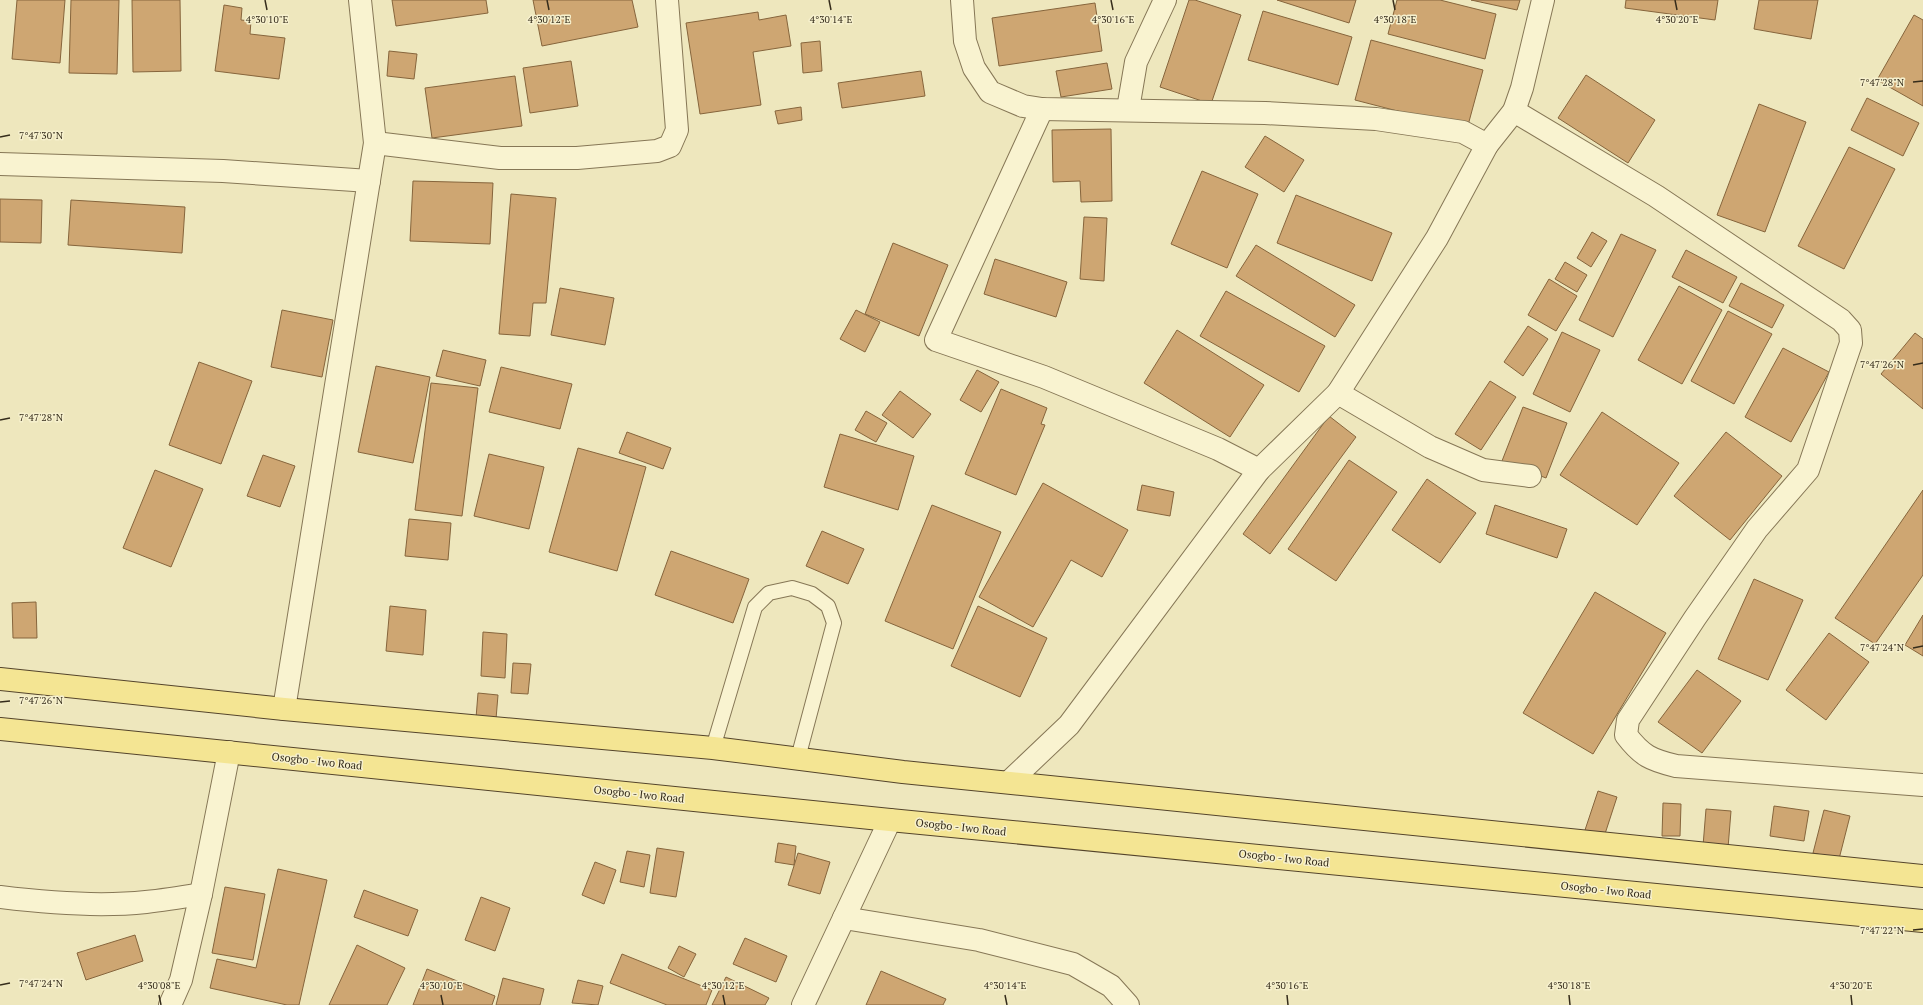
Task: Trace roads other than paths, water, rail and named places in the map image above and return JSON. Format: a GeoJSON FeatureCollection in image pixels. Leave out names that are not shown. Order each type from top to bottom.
{"type":"FeatureCollection","features":[{"type":"Feature","properties":{"kind":"main road"},"geometry":{"type":"LineString","coordinates":[[0,680],[713,748],[903,772],[1923,876]]}},
{"type":"Feature","properties":{"kind":"main road","name":"Osogbo - Iwo Road"},"geometry":{"type":"LineString","coordinates":[[0,729],[890,820],[1923,921]]}},
{"type":"Feature","properties":{"kind":"street"},"geometry":{"type":"LineString","coordinates":[[284,708],[375,143],[360,0]]}},
{"type":"Feature","properties":{"kind":"street"},"geometry":{"type":"LineString","coordinates":[[375,143],[500,158],[577,158],[657,151],[670,146],[677,130],[667,0]]}},
{"type":"Feature","properties":{"kind":"street"},"geometry":{"type":"LineString","coordinates":[[962,0],[965,41],[974,68],[990,92],[1023,106],[1042,109],[1128,109],[1376,118],[1463,132],[1487,145]]}},
{"type":"Feature","properties":{"kind":"street"},"geometry":{"type":"LineString","coordinates":[[1128,109],[1136,62],[1165,0]]}},
{"type":"Feature","properties":{"kind":"street"},"geometry":{"type":"LineString","coordinates":[[1009,782],[1069,725],[1259,470],[1338,393],[1437,238],[1487,145],[1514,111],[1522,88],[1543,0]]}},
{"type":"Feature","properties":{"kind":"street"},"geometry":{"type":"LineString","coordinates":[[1042,109],[936,340],[1044,377],[1218,449],[1259,470]]}},
{"type":"Feature","properties":{"kind":"street"},"geometry":{"type":"LineString","coordinates":[[1514,111],[1656,196],[1842,320],[1850,330],[1851,343],[1808,470],[1757,529],[1628,720],[1626,735],[1636,748],[1654,761],[1676,766],[1923,785]]}},
{"type":"Feature","properties":{"kind":"street"},"geometry":{"type":"LineString","coordinates":[[0,164],[223,171],[369,181]]}},
{"type":"Feature","properties":{"kind":"street"},"geometry":{"type":"LineString","coordinates":[[1338,393],[1430,447],[1483,470],[1530,476]]}},
{"type":"Feature","properties":{"kind":"street"},"geometry":{"type":"LineString","coordinates":[[170,1005],[181,980],[201,894],[229,752]]}},
{"type":"Feature","properties":{"kind":"street"},"geometry":{"type":"LineString","coordinates":[[803,1005],[890,820]]}},
{"type":"Feature","properties":{"kind":"street"},"geometry":{"type":"LineString","coordinates":[[0,897],[33,901],[90,904],[146,902],[201,894]]}},
{"type":"Feature","properties":{"kind":"street"},"geometry":{"type":"LineString","coordinates":[[844,918],[979,940],[1073,964],[1111,986],[1128,1005]]}},
{"type":"Feature","properties":{"kind":"lane"},"geometry":{"type":"LineString","coordinates":[[713,748],[755,607],[769,593],[792,588],[812,594],[828,606],[834,623],[798,758]]}}]}
